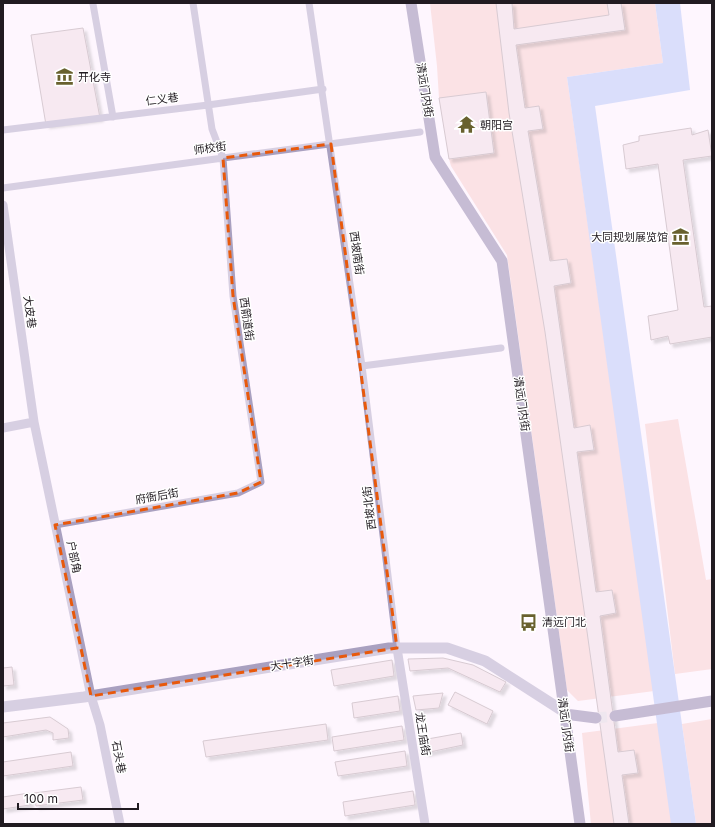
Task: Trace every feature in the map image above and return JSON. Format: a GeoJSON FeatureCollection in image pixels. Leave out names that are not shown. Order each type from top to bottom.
{"type":"FeatureCollection","features":[{"type":"Feature","properties":{"kind":"main road","name":"清远门内街"},"geometry":{"type":"LineString","coordinates":[[411,3],[435,157],[502,260],[580,824]]}},
{"type":"Feature","properties":{"kind":"main road"},"geometry":{"type":"LineString","coordinates":[[619,714],[712,701]]}},
{"type":"Feature","properties":{"kind":"main road"},"geometry":{"type":"LineString","coordinates":[[565,714],[596,718]]}},
{"type":"Feature","properties":{"kind":"street","name":"西箭道街"},"geometry":{"type":"LineString","coordinates":[[194,3],[212,129],[223,158],[233,296],[261,482]]}},
{"type":"Feature","properties":{"kind":"street","name":"西坡南街"},"geometry":{"type":"LineString","coordinates":[[309,3],[323,89],[362,366]]}},
{"type":"Feature","properties":{"kind":"street"},"geometry":{"type":"LineString","coordinates":[[93,4],[113,117]]}},
{"type":"Feature","properties":{"kind":"street","name":"仁义巷"},"geometry":{"type":"LineString","coordinates":[[3,130],[208,105],[323,89]]}},
{"type":"Feature","properties":{"kind":"street","name":"师校街"},"geometry":{"type":"LineString","coordinates":[[3,188],[420,132]]}},
{"type":"Feature","properties":{"kind":"street","name":"大皮巷"},"geometry":{"type":"LineString","coordinates":[[3,205],[34,422]]}},
{"type":"Feature","properties":{"kind":"street"},"geometry":{"type":"LineString","coordinates":[[362,366],[501,348]]}},
{"type":"Feature","properties":{"kind":"street","name":"西坡北街"},"geometry":{"type":"LineString","coordinates":[[362,366],[397,648]]}},
{"type":"Feature","properties":{"kind":"street"},"geometry":{"type":"LineString","coordinates":[[3,428],[34,422]]}},
{"type":"Feature","properties":{"kind":"street","name":"户部角"},"geometry":{"type":"LineString","coordinates":[[34,422],[91,696]]}},
{"type":"Feature","properties":{"kind":"street","name":"府衙后街"},"geometry":{"type":"LineString","coordinates":[[55,525],[238,494],[261,482]]}},
{"type":"Feature","properties":{"kind":"street","name":"大十字街"},"geometry":{"type":"LineString","coordinates":[[3,707],[91,696],[389,648],[447,648],[485,661],[563,711],[565,714]]}},
{"type":"Feature","properties":{"kind":"street","name":"龙王庙街"},"geometry":{"type":"LineString","coordinates":[[397,648],[424,824]]}},
{"type":"Feature","properties":{"kind":"street","name":"石头巷"},"geometry":{"type":"LineString","coordinates":[[91,696],[100,725],[120,824]]}},
{"type":"Feature","properties":{"kind":"highlighted area"},"geometry":{"type":"Polygon","coordinates":[[[331,144],[397,648],[91,696],[55,525],[238,493],[261,482],[233,296],[223,158],[331,144]]]}},
{"type":"Feature","properties":{"kind":"shaded area"},"geometry":{"type":"Polygon","coordinates":[[[430,3],[655,3],[663,63],[567,77],[654,691],[578,701],[567,690],[507,255],[451,166],[439,98],[430,3]]]}},
{"type":"Feature","properties":{"kind":"shaded area"},"geometry":{"type":"Polygon","coordinates":[[[678,419],[706,580],[712,579],[712,669],[675,674],[645,424],[678,419]]]}},
{"type":"Feature","properties":{"kind":"shaded area"},"geometry":{"type":"Polygon","coordinates":[[[712,719],[712,824],[696,824],[682,724],[712,719]]]}},
{"type":"Feature","properties":{"kind":"shaded area"},"geometry":{"type":"Polygon","coordinates":[[[658,723],[672,824],[591,824],[582,733],[658,723]]]}},
{"type":"Feature","properties":{"kind":"water"},"geometry":{"type":"Polygon","coordinates":[[[655,3],[680,3],[690,90],[595,106],[696,824],[671,824],[567,77],[663,63],[655,3]]]}},
{"type":"Feature","properties":{"kind":"building"},"geometry":{"type":"Polygon","coordinates":[[[496,3],[512,3],[514,29],[609,15],[607,3],[621,3],[625,30],[516,45],[525,108],[539,106],[543,129],[528,131],[550,261],[567,259],[571,283],[554,286],[574,428],[590,425],[594,450],[577,452],[596,592],[612,590],[616,613],[600,616],[618,752],[634,750],[638,773],[622,775],[629,824],[614,824],[545,332],[509,113],[496,3]]]}},
{"type":"Feature","properties":{"kind":"building","name":"开化寺"},"geometry":{"type":"Polygon","coordinates":[[[83,28],[100,118],[46,125],[31,35],[83,28]]]}},
{"type":"Feature","properties":{"kind":"building","name":"朝阳宫"},"geometry":{"type":"Polygon","coordinates":[[[486,92],[494,153],[449,159],[439,98],[486,92]]]}},
{"type":"Feature","properties":{"kind":"building","name":"大同规划展览馆"},"geometry":{"type":"Polygon","coordinates":[[[691,128],[692,135],[708,130],[712,156],[683,160],[704,307],[712,306],[712,337],[670,344],[668,336],[651,340],[648,316],[678,310],[658,164],[626,169],[623,145],[639,141],[639,136],[691,128]]]}},
{"type":"Feature","properties":{"kind":"building"},"geometry":{"type":"Polygon","coordinates":[[[443,658],[473,665],[506,682],[500,692],[448,668],[410,671],[408,659],[443,658]]]}},
{"type":"Feature","properties":{"kind":"building"},"geometry":{"type":"Polygon","coordinates":[[[392,660],[394,676],[334,686],[331,670],[392,660]]]}},
{"type":"Feature","properties":{"kind":"building"},"geometry":{"type":"Polygon","coordinates":[[[12,667],[14,685],[3,686],[3,668],[12,667]]]}},
{"type":"Feature","properties":{"kind":"building"},"geometry":{"type":"Polygon","coordinates":[[[455,692],[493,711],[487,724],[448,705],[455,692]]]}},
{"type":"Feature","properties":{"kind":"building"},"geometry":{"type":"Polygon","coordinates":[[[443,693],[439,708],[416,710],[413,696],[443,693]]]}},
{"type":"Feature","properties":{"kind":"building"},"geometry":{"type":"Polygon","coordinates":[[[398,696],[400,711],[354,718],[352,703],[398,696]]]}},
{"type":"Feature","properties":{"kind":"building"},"geometry":{"type":"Polygon","coordinates":[[[50,717],[68,729],[69,738],[53,740],[53,733],[46,730],[3,737],[3,723],[50,717]]]}},
{"type":"Feature","properties":{"kind":"building"},"geometry":{"type":"Polygon","coordinates":[[[326,724],[328,740],[206,757],[203,741],[326,724]]]}},
{"type":"Feature","properties":{"kind":"building"},"geometry":{"type":"Polygon","coordinates":[[[402,726],[404,740],[334,751],[332,737],[402,726]]]}},
{"type":"Feature","properties":{"kind":"building"},"geometry":{"type":"Polygon","coordinates":[[[461,733],[463,745],[425,753],[422,740],[461,733]]]}},
{"type":"Feature","properties":{"kind":"building"},"geometry":{"type":"Polygon","coordinates":[[[405,751],[407,766],[338,776],[335,762],[405,751]]]}},
{"type":"Feature","properties":{"kind":"building"},"geometry":{"type":"Polygon","coordinates":[[[71,752],[73,766],[3,776],[3,762],[71,752]]]}},
{"type":"Feature","properties":{"kind":"building"},"geometry":{"type":"Polygon","coordinates":[[[81,787],[83,800],[36,806],[34,793],[81,787]]]}},
{"type":"Feature","properties":{"kind":"building"},"geometry":{"type":"Polygon","coordinates":[[[413,791],[415,805],[345,816],[343,802],[413,791]]]}},
{"type":"Feature","properties":{"kind":"building"},"geometry":{"type":"Polygon","coordinates":[[[29,793],[30,805],[3,809],[3,797],[29,793]]]}},
{"type":"Feature","properties":{"kind":"tunnel"},"geometry":{"type":"LineString","coordinates":[[596,718],[615,716]]}},
{"type":"Feature","properties":{"kind":"place","name":"开化寺"},"geometry":{"type":"Point","coordinates":[65,77]}},
{"type":"Feature","properties":{"kind":"place","name":"朝阳宫"},"geometry":{"type":"Point","coordinates":[467,125]}},
{"type":"Feature","properties":{"kind":"place","name":"大同规划展览馆"},"geometry":{"type":"Point","coordinates":[681,237]}},
{"type":"Feature","properties":{"kind":"place","name":"清远门北"},"geometry":{"type":"Point","coordinates":[529,622]}}]}
